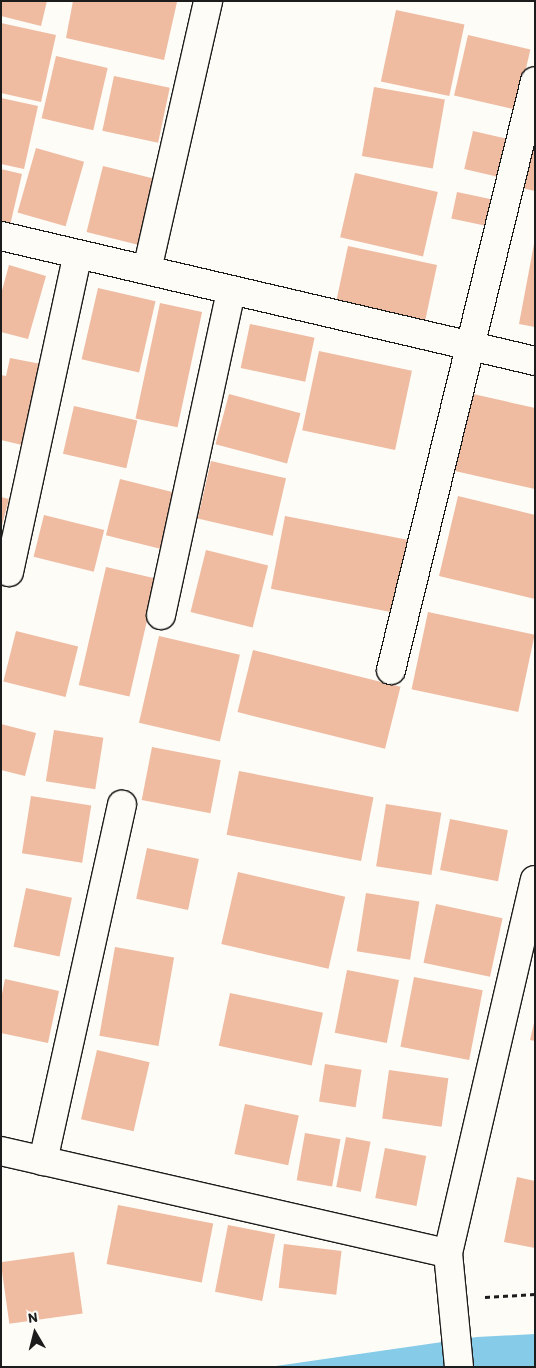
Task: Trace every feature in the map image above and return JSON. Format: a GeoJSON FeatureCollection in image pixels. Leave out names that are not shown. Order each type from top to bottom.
{"type":"FeatureCollection","features":[{"type":"Feature","properties":{"kind":"street"},"geometry":{"type":"LineString","coordinates":[[147,270],[208,1]]}},
{"type":"Feature","properties":{"kind":"street"},"geometry":{"type":"LineString","coordinates":[[391,670],[535,81]]}},
{"type":"Feature","properties":{"kind":"street"},"geometry":{"type":"LineString","coordinates":[[1,236],[535,361]]}},
{"type":"Feature","properties":{"kind":"street"},"geometry":{"type":"LineString","coordinates":[[9,572],[78,254]]}},
{"type":"Feature","properties":{"kind":"street"},"geometry":{"type":"LineString","coordinates":[[162,615],[231,290]]}},
{"type":"Feature","properties":{"kind":"street"},"geometry":{"type":"LineString","coordinates":[[43,1161],[122,805]]}},
{"type":"Feature","properties":{"kind":"street"},"geometry":{"type":"LineString","coordinates":[[459,1367],[448,1253],[535,880]]}},
{"type":"Feature","properties":{"kind":"street"},"geometry":{"type":"LineString","coordinates":[[1,1151],[448,1253]]}},
{"type":"Feature","properties":{"kind":"path"},"geometry":{"type":"LineString","coordinates":[[452,1299],[535,1294]]}},
{"type":"Feature","properties":{"kind":"water"},"geometry":{"type":"Polygon","coordinates":[[[535,1334],[535,1367],[269,1367],[477,1337],[535,1334]]]}},
{"type":"Feature","properties":{"kind":"building"},"geometry":{"type":"Polygon","coordinates":[[[1,1],[47,1],[41,26],[1,16],[1,1]]]}},
{"type":"Feature","properties":{"kind":"building"},"geometry":{"type":"Polygon","coordinates":[[[73,1],[177,2],[164,60],[66,38],[73,1]]]}},
{"type":"Feature","properties":{"kind":"building"},"geometry":{"type":"Polygon","coordinates":[[[396,10],[464,25],[449,96],[381,81],[396,10]]]}},
{"type":"Feature","properties":{"kind":"building"},"geometry":{"type":"Polygon","coordinates":[[[1,23],[56,35],[41,102],[1,93],[1,23]]]}},
{"type":"Feature","properties":{"kind":"building"},"geometry":{"type":"Polygon","coordinates":[[[468,35],[530,49],[516,110],[454,95],[468,35]]]}},
{"type":"Feature","properties":{"kind":"building"},"geometry":{"type":"Polygon","coordinates":[[[56,56],[108,68],[93,130],[42,118],[56,56]]]}},
{"type":"Feature","properties":{"kind":"building"},"geometry":{"type":"Polygon","coordinates":[[[114,76],[170,88],[158,143],[102,131],[114,76]]]}},
{"type":"Feature","properties":{"kind":"building"},"geometry":{"type":"Polygon","coordinates":[[[374,87],[445,100],[433,168],[362,156],[374,87]]]}},
{"type":"Feature","properties":{"kind":"building"},"geometry":{"type":"Polygon","coordinates":[[[1,98],[38,106],[24,169],[1,164],[1,98]]]}},
{"type":"Feature","properties":{"kind":"building"},"geometry":{"type":"Polygon","coordinates":[[[473,131],[513,140],[504,178],[464,169],[473,131]]]}},
{"type":"Feature","properties":{"kind":"building"},"geometry":{"type":"Polygon","coordinates":[[[535,139],[535,191],[522,188],[535,139]]]}},
{"type":"Feature","properties":{"kind":"building"},"geometry":{"type":"Polygon","coordinates":[[[36,148],[84,162],[66,226],[18,212],[36,148]]]}},
{"type":"Feature","properties":{"kind":"building"},"geometry":{"type":"Polygon","coordinates":[[[103,166],[154,179],[138,245],[87,232],[103,166]]]}},
{"type":"Feature","properties":{"kind":"building"},"geometry":{"type":"Polygon","coordinates":[[[1,169],[22,174],[8,234],[1,232],[1,169]]]}},
{"type":"Feature","properties":{"kind":"building"},"geometry":{"type":"Polygon","coordinates":[[[355,173],[438,192],[423,256],[340,237],[355,173]]]}},
{"type":"Feature","properties":{"kind":"building"},"geometry":{"type":"Polygon","coordinates":[[[457,192],[491,199],[486,226],[451,218],[457,192]]]}},
{"type":"Feature","properties":{"kind":"building"},"geometry":{"type":"Polygon","coordinates":[[[535,244],[535,327],[519,324],[535,244]]]}},
{"type":"Feature","properties":{"kind":"building"},"geometry":{"type":"Polygon","coordinates":[[[348,246],[437,265],[425,322],[336,303],[348,246]]]}},
{"type":"Feature","properties":{"kind":"building"},"geometry":{"type":"Polygon","coordinates":[[[9,265],[46,276],[28,339],[1,332],[1,294],[9,265]]]}},
{"type":"Feature","properties":{"kind":"building"},"geometry":{"type":"Polygon","coordinates":[[[98,288],[155,301],[139,372],[82,359],[98,288]]]}},
{"type":"Feature","properties":{"kind":"building"},"geometry":{"type":"Polygon","coordinates":[[[160,303],[202,312],[178,427],[135,418],[160,303]]]}},
{"type":"Feature","properties":{"kind":"building"},"geometry":{"type":"Polygon","coordinates":[[[250,324],[315,338],[305,382],[241,368],[250,324]]]}},
{"type":"Feature","properties":{"kind":"building"},"geometry":{"type":"Polygon","coordinates":[[[319,351],[412,371],[395,450],[302,430],[319,351]]]}},
{"type":"Feature","properties":{"kind":"building"},"geometry":{"type":"Polygon","coordinates":[[[10,358],[41,364],[22,445],[1,440],[1,375],[6,376],[10,358]]]}},
{"type":"Feature","properties":{"kind":"building"},"geometry":{"type":"Polygon","coordinates":[[[229,394],[300,413],[287,463],[216,444],[229,394]]]}},
{"type":"Feature","properties":{"kind":"building"},"geometry":{"type":"Polygon","coordinates":[[[473,394],[535,408],[535,489],[455,471],[473,394]]]}},
{"type":"Feature","properties":{"kind":"building"},"geometry":{"type":"Polygon","coordinates":[[[74,406],[137,421],[126,468],[63,454],[74,406]]]}},
{"type":"Feature","properties":{"kind":"building"},"geometry":{"type":"Polygon","coordinates":[[[211,461],[286,478],[273,536],[198,518],[211,461]]]}},
{"type":"Feature","properties":{"kind":"building"},"geometry":{"type":"Polygon","coordinates":[[[120,479],[179,494],[165,550],[106,535],[120,479]]]}},
{"type":"Feature","properties":{"kind":"building"},"geometry":{"type":"Polygon","coordinates":[[[458,496],[535,515],[535,599],[439,576],[458,496]]]}},
{"type":"Feature","properties":{"kind":"building"},"geometry":{"type":"Polygon","coordinates":[[[1,497],[9,499],[2,525],[1,525],[1,497]]]}},
{"type":"Feature","properties":{"kind":"building"},"geometry":{"type":"Polygon","coordinates":[[[44,515],[104,530],[94,572],[34,557],[44,515]]]}},
{"type":"Feature","properties":{"kind":"building"},"geometry":{"type":"Polygon","coordinates":[[[285,516],[409,540],[395,613],[271,589],[285,516]]]}},
{"type":"Feature","properties":{"kind":"building"},"geometry":{"type":"Polygon","coordinates":[[[206,550],[268,565],[253,628],[191,612],[206,550]]]}},
{"type":"Feature","properties":{"kind":"building"},"geometry":{"type":"Polygon","coordinates":[[[106,567],[157,579],[129,697],[79,685],[106,567]]]}},
{"type":"Feature","properties":{"kind":"building"},"geometry":{"type":"Polygon","coordinates":[[[428,612],[535,635],[518,712],[412,689],[428,612]]]}},
{"type":"Feature","properties":{"kind":"building"},"geometry":{"type":"Polygon","coordinates":[[[16,631],[78,646],[66,697],[3,681],[16,631]]]}},
{"type":"Feature","properties":{"kind":"building"},"geometry":{"type":"Polygon","coordinates":[[[159,636],[240,655],[220,741],[139,723],[159,636]]]}},
{"type":"Feature","properties":{"kind":"building"},"geometry":{"type":"Polygon","coordinates":[[[253,650],[400,687],[385,749],[238,712],[253,650]]]}},
{"type":"Feature","properties":{"kind":"building"},"geometry":{"type":"Polygon","coordinates":[[[1,724],[36,733],[25,776],[1,770],[1,724]]]}},
{"type":"Feature","properties":{"kind":"building"},"geometry":{"type":"Polygon","coordinates":[[[54,730],[103,738],[95,789],[46,781],[54,730]]]}},
{"type":"Feature","properties":{"kind":"building"},"geometry":{"type":"Polygon","coordinates":[[[152,747],[221,760],[210,813],[142,800],[152,747]]]}},
{"type":"Feature","properties":{"kind":"building"},"geometry":{"type":"Polygon","coordinates":[[[239,771],[373,797],[361,861],[227,835],[239,771]]]}},
{"type":"Feature","properties":{"kind":"building"},"geometry":{"type":"Polygon","coordinates":[[[31,796],[91,806],[82,863],[22,853],[31,796]]]}},
{"type":"Feature","properties":{"kind":"building"},"geometry":{"type":"Polygon","coordinates":[[[386,804],[441,813],[431,875],[376,866],[386,804]]]}},
{"type":"Feature","properties":{"kind":"building"},"geometry":{"type":"Polygon","coordinates":[[[450,819],[508,830],[498,881],[440,870],[450,819]]]}},
{"type":"Feature","properties":{"kind":"building"},"geometry":{"type":"Polygon","coordinates":[[[147,848],[199,859],[188,910],[136,899],[147,848]]]}},
{"type":"Feature","properties":{"kind":"building"},"geometry":{"type":"Polygon","coordinates":[[[238,872],[345,897],[329,969],[221,944],[238,872]]]}},
{"type":"Feature","properties":{"kind":"building"},"geometry":{"type":"Polygon","coordinates":[[[26,888],[72,898],[59,956],[14,947],[26,888]]]}},
{"type":"Feature","properties":{"kind":"building"},"geometry":{"type":"Polygon","coordinates":[[[366,893],[419,901],[410,960],[357,951],[366,893]]]}},
{"type":"Feature","properties":{"kind":"building"},"geometry":{"type":"Polygon","coordinates":[[[436,904],[503,918],[490,977],[424,963],[436,904]]]}},
{"type":"Feature","properties":{"kind":"building"},"geometry":{"type":"Polygon","coordinates":[[[115,947],[174,957],[158,1046],[99,1036],[115,947]]]}},
{"type":"Feature","properties":{"kind":"building"},"geometry":{"type":"Polygon","coordinates":[[[347,970],[399,980],[387,1043],[335,1033],[347,970]]]}},
{"type":"Feature","properties":{"kind":"building"},"geometry":{"type":"Polygon","coordinates":[[[414,977],[483,990],[469,1060],[400,1047],[414,977]]]}},
{"type":"Feature","properties":{"kind":"building"},"geometry":{"type":"Polygon","coordinates":[[[5,979],[59,991],[48,1043],[1,1033],[1,999],[5,979]]]}},
{"type":"Feature","properties":{"kind":"building"},"geometry":{"type":"Polygon","coordinates":[[[230,993],[323,1013],[312,1066],[219,1046],[230,993]]]}},
{"type":"Feature","properties":{"kind":"building"},"geometry":{"type":"Polygon","coordinates":[[[535,1023],[535,1041],[530,1040],[535,1023]]]}},
{"type":"Feature","properties":{"kind":"building"},"geometry":{"type":"Polygon","coordinates":[[[97,1050],[150,1062],[134,1131],[81,1119],[97,1050]]]}},
{"type":"Feature","properties":{"kind":"building"},"geometry":{"type":"Polygon","coordinates":[[[325,1064],[362,1070],[356,1107],[319,1102],[325,1064]]]}},
{"type":"Feature","properties":{"kind":"building"},"geometry":{"type":"Polygon","coordinates":[[[389,1070],[448,1078],[442,1127],[382,1119],[389,1070]]]}},
{"type":"Feature","properties":{"kind":"building"},"geometry":{"type":"Polygon","coordinates":[[[245,1104],[299,1115],[288,1165],[234,1154],[245,1104]]]}},
{"type":"Feature","properties":{"kind":"building"},"geometry":{"type":"Polygon","coordinates":[[[305,1133],[340,1139],[332,1187],[297,1180],[305,1133]]]}},
{"type":"Feature","properties":{"kind":"building"},"geometry":{"type":"Polygon","coordinates":[[[346,1137],[371,1142],[361,1192],[336,1187],[346,1137]]]}},
{"type":"Feature","properties":{"kind":"building"},"geometry":{"type":"Polygon","coordinates":[[[385,1148],[426,1156],[416,1206],[375,1198],[385,1148]]]}},
{"type":"Feature","properties":{"kind":"building"},"geometry":{"type":"Polygon","coordinates":[[[517,1177],[535,1181],[535,1248],[504,1242],[517,1177]]]}},
{"type":"Feature","properties":{"kind":"building"},"geometry":{"type":"Polygon","coordinates":[[[118,1205],[213,1224],[202,1282],[107,1264],[118,1205]]]}},
{"type":"Feature","properties":{"kind":"building"},"geometry":{"type":"Polygon","coordinates":[[[228,1225],[275,1234],[262,1301],[215,1292],[228,1225]]]}},
{"type":"Feature","properties":{"kind":"building"},"geometry":{"type":"Polygon","coordinates":[[[284,1244],[342,1251],[336,1295],[279,1288],[284,1244]]]}},
{"type":"Feature","properties":{"kind":"building"},"geometry":{"type":"Polygon","coordinates":[[[74,1252],[83,1313],[9,1324],[1,1262],[74,1252]]]}}]}
